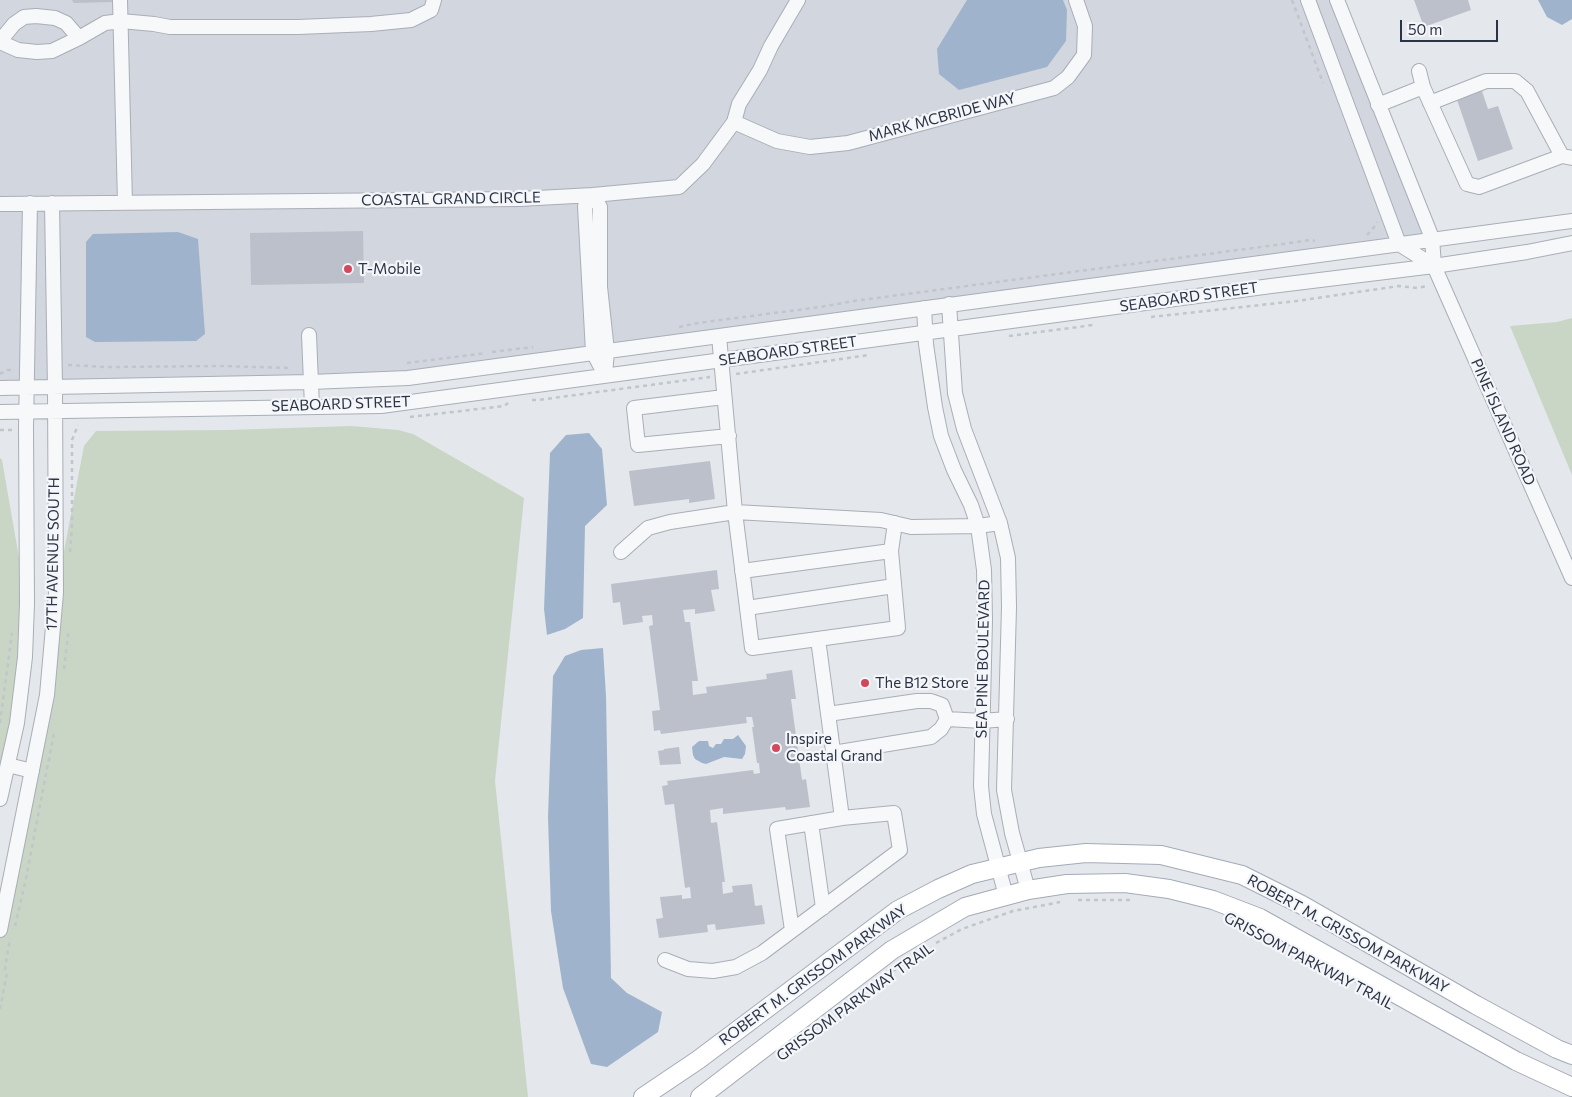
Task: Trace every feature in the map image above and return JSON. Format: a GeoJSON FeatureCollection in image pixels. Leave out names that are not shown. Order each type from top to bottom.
{"type":"FeatureCollection","features":[{"type":"Feature","properties":{"kind":"main road","name":"ROBERT M. GRISSOM PARKWAY"},"geometry":{"type":"LineString","coordinates":[[643,1097],[698,1060],[898,910],[972,874],[1039,858],[1086,853],[1161,855],[1242,875],[1302,905],[1476,1006],[1572,1055]]}},
{"type":"Feature","properties":{"kind":"main road","name":"ROBERT M. GRISSOM PARKWAY"},"geometry":{"type":"LineString","coordinates":[[700,1097],[892,950],[965,907],[1028,890],[1067,884],[1125,883],[1169,889],[1213,900],[1260,918],[1516,1062],[1572,1087]]}},
{"type":"Feature","properties":{"kind":"street"},"geometry":{"type":"LineString","coordinates":[[120,0],[125,203]]}},
{"type":"Feature","properties":{"kind":"street"},"geometry":{"type":"LineString","coordinates":[[79,38],[66,23],[55,18],[36,16],[24,17],[14,24],[0,41],[18,50],[52,51],[79,38],[105,23],[121,22],[170,27],[298,27],[371,24],[411,20],[431,10],[434,0]]}},
{"type":"Feature","properties":{"kind":"street","name":"COASTAL GRAND CIRCLE"},"geometry":{"type":"LineString","coordinates":[[0,204],[518,199],[592,195],[679,187],[703,164],[734,122],[739,104],[798,0]]}},
{"type":"Feature","properties":{"kind":"street","name":"MARK MCBRIDE WAY"},"geometry":{"type":"LineString","coordinates":[[734,122],[777,141],[810,147],[848,143],[1054,88],[1068,77],[1084,55],[1085,26],[1076,0]]}},
{"type":"Feature","properties":{"kind":"street"},"geometry":{"type":"LineString","coordinates":[[1308,0],[1399,244],[1434,266]]}},
{"type":"Feature","properties":{"kind":"street","name":"PINE ISLAND ROAD"},"geometry":{"type":"LineString","coordinates":[[1337,0],[1432,238],[1434,266],[1572,578]]}},
{"type":"Feature","properties":{"kind":"street"},"geometry":{"type":"LineString","coordinates":[[1419,72],[1423,87],[1430,103],[1466,184],[1479,187],[1567,157],[1527,91],[1516,81],[1486,81],[1430,103]]}},
{"type":"Feature","properties":{"kind":"street"},"geometry":{"type":"LineString","coordinates":[[1378,105],[1423,87]]}},
{"type":"Feature","properties":{"kind":"street"},"geometry":{"type":"LineString","coordinates":[[592,195],[600,206],[600,287],[607,350],[605,375],[593,352],[585,206],[592,195]]}},
{"type":"Feature","properties":{"kind":"street","name":"17TH AVENUE SOUTH"},"geometry":{"type":"LineString","coordinates":[[0,799],[17,723],[25,657],[30,203]]}},
{"type":"Feature","properties":{"kind":"street","name":"17TH AVENUE SOUTH"},"geometry":{"type":"LineString","coordinates":[[0,930],[47,695],[56,593],[52,203]]}},
{"type":"Feature","properties":{"kind":"street","name":"SEABOARD STREET"},"geometry":{"type":"LineString","coordinates":[[0,388],[55,388],[311,375],[408,378],[1572,220]]}},
{"type":"Feature","properties":{"kind":"street","name":"SEABOARD STREET"},"geometry":{"type":"LineString","coordinates":[[0,412],[381,406],[1434,266],[1572,244]]}},
{"type":"Feature","properties":{"kind":"street","name":"SEA PINE BOULEVARD"},"geometry":{"type":"LineString","coordinates":[[949,304],[956,393],[964,429],[1000,523],[1008,558],[1010,607],[1004,790],[1012,833],[1028,890]]}},
{"type":"Feature","properties":{"kind":"street","name":"SEA PINE BOULEVARD"},"geometry":{"type":"LineString","coordinates":[[924,308],[925,333],[935,407],[942,436],[978,526],[984,570],[985,620],[981,786],[984,814],[1006,896]]}},
{"type":"Feature","properties":{"kind":"street"},"geometry":{"type":"LineString","coordinates":[[309,335],[312,407]]}},
{"type":"Feature","properties":{"kind":"street"},"geometry":{"type":"LineString","coordinates":[[719,336],[735,512],[752,648],[898,628],[890,551],[895,523]]}},
{"type":"Feature","properties":{"kind":"street"},"geometry":{"type":"LineString","coordinates":[[724,397],[634,408],[638,445],[729,436]]}},
{"type":"Feature","properties":{"kind":"street"},"geometry":{"type":"LineString","coordinates":[[621,552],[648,528],[670,522],[735,512],[881,520],[911,527],[978,526],[1000,523]]}},
{"type":"Feature","properties":{"kind":"street"},"geometry":{"type":"LineString","coordinates":[[742,571],[890,551]]}},
{"type":"Feature","properties":{"kind":"street"},"geometry":{"type":"LineString","coordinates":[[747,608],[894,586]]}},
{"type":"Feature","properties":{"kind":"street"},"geometry":{"type":"LineString","coordinates":[[818,639],[842,818]]}},
{"type":"Feature","properties":{"kind":"street"},"geometry":{"type":"LineString","coordinates":[[828,714],[917,701],[931,701],[942,705],[947,719]]}},
{"type":"Feature","properties":{"kind":"street"},"geometry":{"type":"LineString","coordinates":[[947,719],[982,721],[1007,719]]}},
{"type":"Feature","properties":{"kind":"street"},"geometry":{"type":"LineString","coordinates":[[833,753],[931,736],[941,729],[947,719]]}},
{"type":"Feature","properties":{"kind":"street"},"geometry":{"type":"LineString","coordinates":[[8,765],[32,771]]}},
{"type":"Feature","properties":{"kind":"street"},"geometry":{"type":"LineString","coordinates":[[665,960],[688,969],[713,971],[736,967],[762,953],[900,850],[894,813],[842,818],[777,829],[792,930]]}},
{"type":"Feature","properties":{"kind":"street"},"geometry":{"type":"LineString","coordinates":[[811,823],[823,908]]}},
{"type":"Feature","properties":{"kind":"path"},"geometry":{"type":"LineString","coordinates":[[1361,236],[1369,234],[1377,224]]}},
{"type":"Feature","properties":{"kind":"path"},"geometry":{"type":"LineString","coordinates":[[677,328],[698,323],[1256,247],[1310,240],[1319,242]]}},
{"type":"Feature","properties":{"kind":"path"},"geometry":{"type":"LineString","coordinates":[[400,365],[529,346],[538,348]]}},
{"type":"Feature","properties":{"kind":"path"},"geometry":{"type":"LineString","coordinates":[[55,366],[74,364],[106,367],[220,366],[311,375]]}},
{"type":"Feature","properties":{"kind":"path"},"geometry":{"type":"LineString","coordinates":[[0,374],[8,370],[28,369]]}},
{"type":"Feature","properties":{"kind":"path"},"geometry":{"type":"LineString","coordinates":[[5,430],[9,434]]}},
{"type":"Feature","properties":{"kind":"path"},"geometry":{"type":"LineString","coordinates":[[0,723],[12,632]]}},
{"type":"Feature","properties":{"kind":"path","name":"GRISSOM PARKWAY TRAIL"},"geometry":{"type":"LineString","coordinates":[[928,947],[962,929],[1013,911],[1067,900]]}},
{"type":"Feature","properties":{"kind":"path"},"geometry":{"type":"LineString","coordinates":[[1076,900],[1133,900]]}},
{"type":"Feature","properties":{"kind":"path","name":"GRISSOM PARKWAY TRAIL"},"geometry":{"type":"LineString","coordinates":[[856,998],[920,952]]}},
{"type":"Feature","properties":{"kind":"shaded area"},"geometry":{"type":"Polygon","coordinates":[[[0,0],[1337,0],[1432,238],[408,378],[0,388],[0,0]]]}},
{"type":"Feature","properties":{"kind":"green space"},"geometry":{"type":"Polygon","coordinates":[[[1572,318],[1572,475],[1510,326],[1557,322],[1572,318]]]}},
{"type":"Feature","properties":{"kind":"green space"},"geometry":{"type":"Polygon","coordinates":[[[351,426],[398,430],[413,434],[524,498],[495,781],[528,1097],[0,1097],[0,930],[47,695],[56,593],[84,446],[96,431],[228,430],[351,426]]]}},
{"type":"Feature","properties":{"kind":"green space"},"geometry":{"type":"Polygon","coordinates":[[[0,458],[2,460],[27,604],[0,804],[0,458]]]}},
{"type":"Feature","properties":{"kind":"water"},"geometry":{"type":"Polygon","coordinates":[[[967,0],[1063,0],[1067,10],[1066,41],[1047,67],[959,90],[939,74],[937,49],[967,0]]]}},
{"type":"Feature","properties":{"kind":"water"},"geometry":{"type":"Polygon","coordinates":[[[1538,0],[1572,0],[1572,19],[1562,25],[1547,17],[1538,0]]]}},
{"type":"Feature","properties":{"kind":"water"},"geometry":{"type":"Polygon","coordinates":[[[178,232],[198,239],[205,334],[196,341],[95,342],[86,337],[86,242],[93,234],[178,232]]]}},
{"type":"Feature","properties":{"kind":"water"},"geometry":{"type":"Polygon","coordinates":[[[589,433],[602,449],[607,505],[585,526],[583,618],[565,629],[547,635],[544,609],[550,453],[566,435],[589,433]]]}},
{"type":"Feature","properties":{"kind":"water"},"geometry":{"type":"Polygon","coordinates":[[[603,648],[606,696],[611,978],[627,993],[662,1012],[658,1032],[607,1067],[591,1064],[563,988],[551,911],[548,817],[553,676],[565,656],[581,650],[603,648]]]}},
{"type":"Feature","properties":{"kind":"water"},"geometry":{"type":"Polygon","coordinates":[[[738,735],[746,746],[742,759],[724,757],[706,764],[695,759],[693,755],[692,747],[699,741],[708,741],[709,746],[713,748],[716,744],[721,744],[724,739],[733,739],[738,735]]]}},
{"type":"Feature","properties":{"kind":"building"},"geometry":{"type":"Polygon","coordinates":[[[72,0],[112,0],[112,2],[74,3],[72,0]]]}},
{"type":"Feature","properties":{"kind":"building"},"geometry":{"type":"Polygon","coordinates":[[[1414,0],[1468,0],[1471,10],[1424,27],[1414,0]]]}},
{"type":"Feature","properties":{"kind":"building"},"geometry":{"type":"Polygon","coordinates":[[[1481,88],[1488,109],[1498,106],[1513,149],[1478,161],[1456,97],[1481,88]]]}},
{"type":"Feature","properties":{"kind":"building"},"geometry":{"type":"Polygon","coordinates":[[[363,231],[364,283],[251,285],[250,233],[363,231]]]}},
{"type":"Feature","properties":{"kind":"building"},"geometry":{"type":"Polygon","coordinates":[[[710,461],[715,499],[689,503],[689,499],[634,506],[629,471],[710,461]]]}},
{"type":"Feature","properties":{"kind":"building","name":"Inspire Coastal Grand"},"geometry":{"type":"Polygon","coordinates":[[[717,570],[719,589],[711,590],[715,611],[695,614],[695,609],[683,610],[685,622],[690,622],[698,681],[692,681],[693,695],[707,693],[706,687],[767,679],[766,674],[792,670],[796,699],[791,699],[802,780],[806,779],[810,807],[786,810],[785,807],[723,814],[723,808],[710,810],[711,823],[717,822],[725,882],[722,882],[723,894],[733,892],[732,886],[752,884],[755,906],[762,905],[765,924],[716,930],[715,924],[707,925],[708,932],[659,938],[656,919],[663,918],[660,897],[682,895],[682,899],[691,898],[690,887],[685,888],[674,804],[665,805],[662,786],[668,785],[667,781],[753,770],[754,774],[760,773],[759,763],[757,763],[752,717],[746,717],[747,723],[661,734],[660,730],[654,731],[652,711],[660,710],[649,626],[653,625],[652,615],[642,616],[643,622],[623,625],[620,602],[613,603],[611,584],[717,570]]]}},
{"type":"Feature","properties":{"kind":"building"},"geometry":{"type":"Polygon","coordinates":[[[679,747],[681,764],[660,765],[658,751],[679,747]]]}},
{"type":"Feature","properties":{"kind":"place","name":"T-Mobile"},"geometry":{"type":"Point","coordinates":[348,269]}},
{"type":"Feature","properties":{"kind":"place","name":"The B12 Store"},"geometry":{"type":"Point","coordinates":[865,683]}},
{"type":"Feature","properties":{"kind":"place","name":"Inspire Coastal Grand"},"geometry":{"type":"Point","coordinates":[776,748]}}]}
